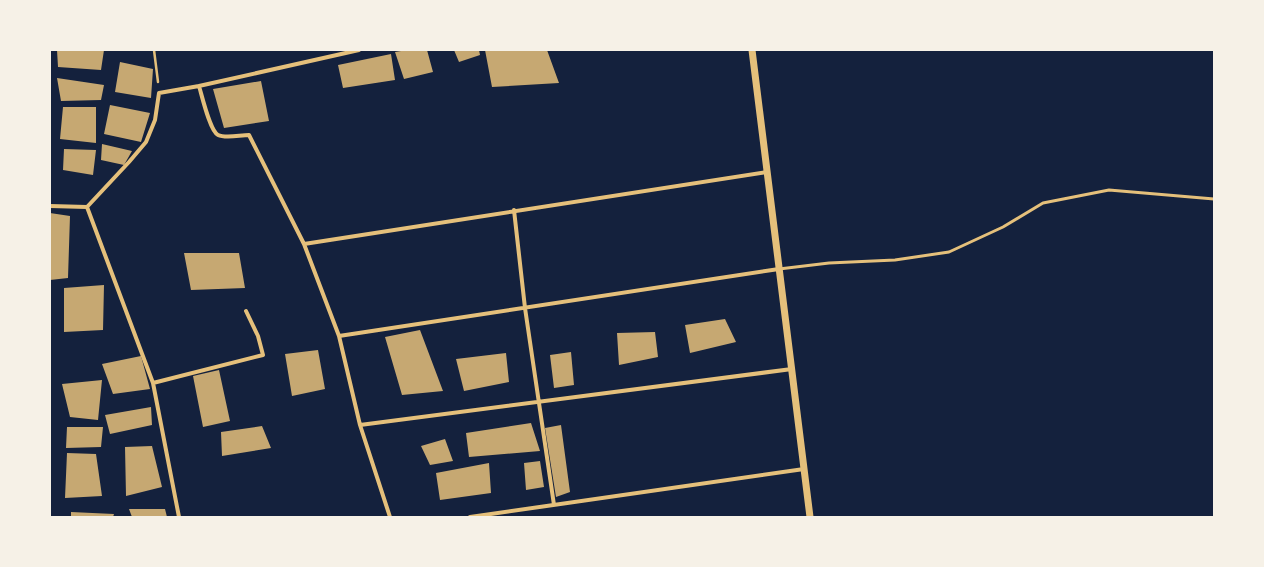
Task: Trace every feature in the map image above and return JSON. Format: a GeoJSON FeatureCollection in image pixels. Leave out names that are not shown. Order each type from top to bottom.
{"type":"FeatureCollection","features":[{"type":"Feature","properties":{"kind":"street"},"geometry":{"type":"LineString","coordinates":[[50,206],[87,207],[146,142],[155,120],[159,93],[199,86],[359,50]]}},
{"type":"Feature","properties":{"kind":"street"},"geometry":{"type":"LineString","coordinates":[[752,50],[810,517]]}},
{"type":"Feature","properties":{"kind":"street"},"geometry":{"type":"LineString","coordinates":[[199,86],[212,130],[218,135],[249,135],[304,244],[339,336],[360,425],[390,517]]}},
{"type":"Feature","properties":{"kind":"street"},"geometry":{"type":"LineString","coordinates":[[304,244],[514,210],[767,172]]}},
{"type":"Feature","properties":{"kind":"street"},"geometry":{"type":"LineString","coordinates":[[87,207],[153,383],[179,517]]}},
{"type":"Feature","properties":{"kind":"street"},"geometry":{"type":"LineString","coordinates":[[514,210],[524,308],[554,505]]}},
{"type":"Feature","properties":{"kind":"street"},"geometry":{"type":"LineString","coordinates":[[339,336],[779,268]]}},
{"type":"Feature","properties":{"kind":"street"},"geometry":{"type":"LineString","coordinates":[[153,383],[263,355],[258,336],[246,311]]}},
{"type":"Feature","properties":{"kind":"street"},"geometry":{"type":"LineString","coordinates":[[360,425],[792,369]]}},
{"type":"Feature","properties":{"kind":"street"},"geometry":{"type":"LineString","coordinates":[[470,517],[804,469]]}},
{"type":"Feature","properties":{"kind":"lane"},"geometry":{"type":"LineString","coordinates":[[779,268],[829,263],[895,260],[949,252],[1003,226],[1043,203],[1109,190],[1214,199]]}},
{"type":"Feature","properties":{"kind":"path"},"geometry":{"type":"LineString","coordinates":[[154,50],[159,93]]}},
{"type":"Feature","properties":{"kind":"building"},"geometry":{"type":"Polygon","coordinates":[[[57,50],[104,50],[101,70],[58,67],[57,50]]]}},
{"type":"Feature","properties":{"kind":"building"},"geometry":{"type":"Polygon","coordinates":[[[407,50],[427,50],[433,72],[404,79],[395,52],[407,50]]]}},
{"type":"Feature","properties":{"kind":"building"},"geometry":{"type":"Polygon","coordinates":[[[454,50],[479,50],[480,55],[459,62],[454,50]]]}},
{"type":"Feature","properties":{"kind":"building"},"geometry":{"type":"Polygon","coordinates":[[[485,50],[547,50],[559,83],[492,87],[485,50]]]}},
{"type":"Feature","properties":{"kind":"building"},"geometry":{"type":"Polygon","coordinates":[[[391,54],[395,80],[343,88],[338,65],[391,54]]]}},
{"type":"Feature","properties":{"kind":"building"},"geometry":{"type":"Polygon","coordinates":[[[120,62],[153,69],[151,98],[115,92],[120,62]]]}},
{"type":"Feature","properties":{"kind":"building"},"geometry":{"type":"Polygon","coordinates":[[[57,78],[104,85],[101,100],[61,101],[57,78]]]}},
{"type":"Feature","properties":{"kind":"building"},"geometry":{"type":"Polygon","coordinates":[[[261,81],[269,121],[224,128],[213,89],[261,81]]]}},
{"type":"Feature","properties":{"kind":"building"},"geometry":{"type":"Polygon","coordinates":[[[110,105],[150,113],[141,142],[104,134],[110,105]]]}},
{"type":"Feature","properties":{"kind":"building"},"geometry":{"type":"Polygon","coordinates":[[[63,107],[96,107],[96,143],[60,139],[63,107]]]}},
{"type":"Feature","properties":{"kind":"building"},"geometry":{"type":"Polygon","coordinates":[[[102,144],[132,151],[124,165],[101,160],[102,144]]]}},
{"type":"Feature","properties":{"kind":"building"},"geometry":{"type":"Polygon","coordinates":[[[64,149],[96,150],[93,175],[63,170],[64,149]]]}},
{"type":"Feature","properties":{"kind":"building"},"geometry":{"type":"Polygon","coordinates":[[[50,213],[70,216],[68,278],[50,280],[50,213]]]}},
{"type":"Feature","properties":{"kind":"building"},"geometry":{"type":"Polygon","coordinates":[[[184,253],[239,253],[245,288],[191,290],[184,253]]]}},
{"type":"Feature","properties":{"kind":"building"},"geometry":{"type":"Polygon","coordinates":[[[104,285],[103,330],[64,332],[64,288],[104,285]]]}},
{"type":"Feature","properties":{"kind":"building"},"geometry":{"type":"Polygon","coordinates":[[[725,319],[736,342],[690,353],[685,325],[725,319]]]}},
{"type":"Feature","properties":{"kind":"building"},"geometry":{"type":"Polygon","coordinates":[[[420,330],[443,391],[402,395],[385,337],[420,330]]]}},
{"type":"Feature","properties":{"kind":"building"},"geometry":{"type":"Polygon","coordinates":[[[655,332],[658,357],[619,365],[617,333],[655,332]]]}},
{"type":"Feature","properties":{"kind":"building"},"geometry":{"type":"Polygon","coordinates":[[[318,350],[325,389],[292,396],[285,354],[318,350]]]}},
{"type":"Feature","properties":{"kind":"building"},"geometry":{"type":"Polygon","coordinates":[[[571,352],[574,385],[554,388],[550,355],[571,352]]]}},
{"type":"Feature","properties":{"kind":"building"},"geometry":{"type":"Polygon","coordinates":[[[506,353],[509,382],[464,391],[456,359],[506,353]]]}},
{"type":"Feature","properties":{"kind":"building"},"geometry":{"type":"Polygon","coordinates":[[[141,356],[150,389],[113,394],[102,364],[141,356]]]}},
{"type":"Feature","properties":{"kind":"building"},"geometry":{"type":"Polygon","coordinates":[[[219,370],[230,421],[203,427],[193,376],[219,370]]]}},
{"type":"Feature","properties":{"kind":"building"},"geometry":{"type":"Polygon","coordinates":[[[102,380],[98,420],[70,417],[62,384],[102,380]]]}},
{"type":"Feature","properties":{"kind":"building"},"geometry":{"type":"Polygon","coordinates":[[[151,407],[152,425],[110,434],[105,415],[151,407]]]}},
{"type":"Feature","properties":{"kind":"building"},"geometry":{"type":"Polygon","coordinates":[[[531,423],[540,451],[469,457],[466,433],[531,423]]]}},
{"type":"Feature","properties":{"kind":"building"},"geometry":{"type":"Polygon","coordinates":[[[561,425],[570,492],[556,497],[545,428],[561,425]]]}},
{"type":"Feature","properties":{"kind":"building"},"geometry":{"type":"Polygon","coordinates":[[[262,426],[271,448],[222,456],[221,432],[262,426]]]}},
{"type":"Feature","properties":{"kind":"building"},"geometry":{"type":"Polygon","coordinates":[[[67,427],[103,427],[101,447],[66,448],[67,427]]]}},
{"type":"Feature","properties":{"kind":"building"},"geometry":{"type":"Polygon","coordinates":[[[445,439],[453,461],[430,465],[421,446],[445,439]]]}},
{"type":"Feature","properties":{"kind":"building"},"geometry":{"type":"Polygon","coordinates":[[[152,446],[162,487],[126,496],[125,447],[152,446]]]}},
{"type":"Feature","properties":{"kind":"building"},"geometry":{"type":"Polygon","coordinates":[[[67,453],[96,454],[102,496],[65,498],[67,453]]]}},
{"type":"Feature","properties":{"kind":"building"},"geometry":{"type":"Polygon","coordinates":[[[540,461],[544,487],[526,490],[524,463],[540,461]]]}},
{"type":"Feature","properties":{"kind":"building"},"geometry":{"type":"Polygon","coordinates":[[[489,463],[491,493],[440,500],[436,473],[489,463]]]}},
{"type":"Feature","properties":{"kind":"building"},"geometry":{"type":"Polygon","coordinates":[[[129,509],[165,509],[167,517],[132,517],[129,509]]]}},
{"type":"Feature","properties":{"kind":"building"},"geometry":{"type":"Polygon","coordinates":[[[71,512],[114,514],[113,517],[71,517],[71,512]]]}}]}
